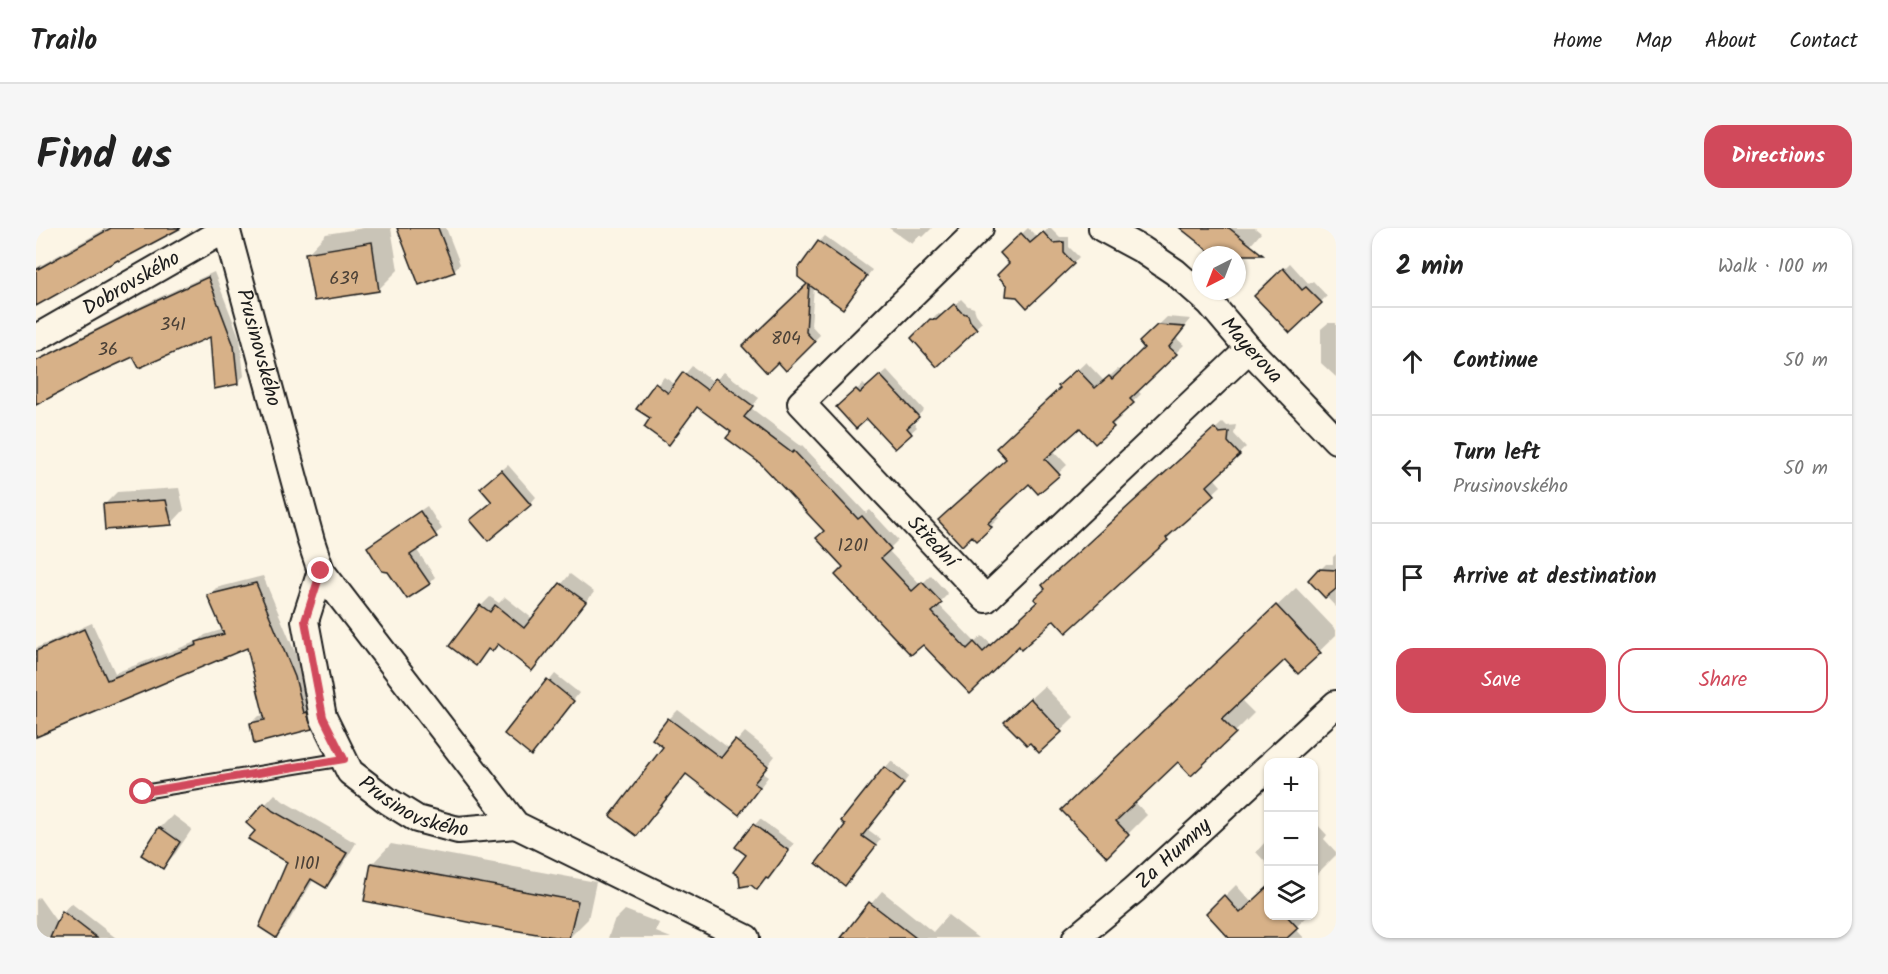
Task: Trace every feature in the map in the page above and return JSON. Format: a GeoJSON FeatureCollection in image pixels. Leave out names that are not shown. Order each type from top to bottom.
{"type":"FeatureCollection","features":[{"type":"Feature","properties":{"kind":"street","name":"Střední"},"geometry":{"type":"LineString","coordinates":[[980,228],[801,404],[986,598],[1249,349]]}},
{"type":"Feature","properties":{"kind":"street","name":"Mayerova"},"geometry":{"type":"LineString","coordinates":[[1102,228],[1142,249],[1175,272],[1210,303],[1249,349],[1336,440]]}},
{"type":"Feature","properties":{"kind":"street","name":"Dobrovského"},"geometry":{"type":"LineString","coordinates":[[36,338],[226,229]]}},
{"type":"Feature","properties":{"kind":"street","name":"Prusinovského"},"geometry":{"type":"LineString","coordinates":[[226,229],[321,571],[516,825],[746,938]]}},
{"type":"Feature","properties":{"kind":"street","name":"Prusinovského"},"geometry":{"type":"LineString","coordinates":[[321,571],[305,621],[323,717],[350,772],[388,801],[417,819],[458,830],[516,825]]}},
{"type":"Feature","properties":{"kind":"street"},"geometry":{"type":"LineString","coordinates":[[1277,758],[1336,704]]}},
{"type":"Feature","properties":{"kind":"street","name":"Za Humny"},"geometry":{"type":"LineString","coordinates":[[1076,938],[1134,890],[1264,771]]}},
{"type":"Feature","properties":{"kind":"lane"},"geometry":{"type":"LineString","coordinates":[[143,792],[344,759]]}},
{"type":"Feature","properties":{"kind":"building"},"geometry":{"type":"Polygon","coordinates":[[[111,228],[181,228],[36,306],[36,270],[111,228]]]}},
{"type":"Feature","properties":{"kind":"building"},"geometry":{"type":"Polygon","coordinates":[[[397,228],[438,228],[455,272],[419,285],[397,228]]]}},
{"type":"Feature","properties":{"kind":"building"},"geometry":{"type":"Polygon","coordinates":[[[1180,228],[1229,228],[1263,255],[1246,255],[1246,246],[1203,246],[1180,228]]]}},
{"type":"Feature","properties":{"kind":"building"},"geometry":{"type":"Polygon","coordinates":[[[1043,232],[1053,243],[1064,242],[1064,253],[1074,264],[1027,308],[1017,297],[1006,296],[1007,286],[997,275],[1009,263],[1000,253],[1021,233],[1030,243],[1043,232]]]}},
{"type":"Feature","properties":{"kind":"building"},"geometry":{"type":"Polygon","coordinates":[[[818,241],[867,276],[843,309],[809,285],[806,332],[815,342],[786,371],[778,362],[767,373],[742,346],[807,284],[798,277],[798,269],[818,241]]]}},
{"type":"Feature","properties":{"kind":"building"},"geometry":{"type":"Polygon","coordinates":[[[372,242],[379,291],[314,301],[305,253],[372,242]]]}},
{"type":"Feature","properties":{"kind":"building"},"geometry":{"type":"Polygon","coordinates":[[[1283,268],[1302,290],[1306,287],[1322,303],[1290,333],[1254,296],[1283,268]]]}},
{"type":"Feature","properties":{"kind":"building"},"geometry":{"type":"Polygon","coordinates":[[[208,277],[234,346],[238,384],[214,389],[210,337],[139,368],[133,357],[36,405],[36,361],[208,277]]]}},
{"type":"Feature","properties":{"kind":"building"},"geometry":{"type":"Polygon","coordinates":[[[954,304],[961,312],[968,315],[977,329],[937,367],[911,338],[930,319],[936,320],[954,304]]]}},
{"type":"Feature","properties":{"kind":"building"},"geometry":{"type":"Polygon","coordinates":[[[1157,325],[1185,327],[1169,347],[1177,354],[1130,399],[1134,403],[1111,424],[1114,427],[1095,444],[1080,428],[1045,459],[1060,475],[1038,494],[1029,484],[988,523],[992,527],[977,541],[972,536],[962,546],[938,520],[1006,459],[996,448],[1077,369],[1095,388],[1109,376],[1112,379],[1144,348],[1139,342],[1157,325]]]}},
{"type":"Feature","properties":{"kind":"building"},"geometry":{"type":"Polygon","coordinates":[[[683,372],[707,390],[715,378],[753,406],[744,417],[792,453],[794,451],[858,519],[862,516],[891,549],[881,558],[912,591],[922,582],[942,603],[932,612],[967,649],[974,642],[983,652],[1037,602],[1034,599],[1045,589],[1042,585],[1214,428],[1219,433],[1229,432],[1228,442],[1240,455],[1207,486],[1215,495],[1066,633],[1054,620],[1021,650],[1019,646],[970,694],[923,645],[911,655],[835,575],[843,567],[816,538],[824,531],[761,464],[726,438],[731,432],[697,407],[669,445],[644,427],[650,418],[636,409],[655,383],[668,393],[683,372]]]}},
{"type":"Feature","properties":{"kind":"building"},"geometry":{"type":"Polygon","coordinates":[[[880,375],[919,417],[907,428],[912,434],[895,449],[867,419],[856,429],[836,407],[856,389],[860,393],[880,375]]]}},
{"type":"Feature","properties":{"kind":"building"},"geometry":{"type":"Polygon","coordinates":[[[501,470],[531,505],[488,541],[470,520],[492,502],[480,488],[501,470]]]}},
{"type":"Feature","properties":{"kind":"building"},"geometry":{"type":"Polygon","coordinates":[[[166,500],[172,525],[105,530],[103,504],[166,500]]]}},
{"type":"Feature","properties":{"kind":"building"},"geometry":{"type":"Polygon","coordinates":[[[420,511],[437,537],[410,555],[430,584],[407,599],[388,572],[382,571],[367,547],[420,511]]]}},
{"type":"Feature","properties":{"kind":"building"},"geometry":{"type":"Polygon","coordinates":[[[1318,569],[1336,570],[1336,589],[1325,598],[1308,580],[1318,569]]]}},
{"type":"Feature","properties":{"kind":"building"},"geometry":{"type":"Polygon","coordinates":[[[256,583],[295,677],[304,713],[307,712],[312,729],[254,744],[250,723],[265,720],[247,648],[36,737],[36,651],[84,629],[107,680],[197,645],[196,642],[224,634],[207,595],[256,583]]]}},
{"type":"Feature","properties":{"kind":"building"},"geometry":{"type":"Polygon","coordinates":[[[560,583],[586,602],[532,671],[498,644],[492,652],[488,649],[476,666],[449,646],[480,605],[490,612],[495,605],[524,628],[560,583]]]}},
{"type":"Feature","properties":{"kind":"building"},"geometry":{"type":"Polygon","coordinates":[[[1276,605],[1321,653],[1298,674],[1285,660],[1222,719],[1236,733],[1191,776],[1178,762],[1116,821],[1129,835],[1107,857],[1061,810],[1276,605]]]}},
{"type":"Feature","properties":{"kind":"building"},"geometry":{"type":"Polygon","coordinates":[[[547,679],[574,701],[531,756],[504,734],[547,679]]]}},
{"type":"Feature","properties":{"kind":"building"},"geometry":{"type":"Polygon","coordinates":[[[1030,698],[1062,732],[1039,753],[1030,743],[1027,745],[1004,722],[1030,698]]]}},
{"type":"Feature","properties":{"kind":"building"},"geometry":{"type":"Polygon","coordinates":[[[668,718],[721,758],[735,740],[768,766],[754,783],[760,787],[739,815],[686,774],[637,836],[610,816],[663,747],[652,739],[668,718]]]}},
{"type":"Feature","properties":{"kind":"building"},"geometry":{"type":"Polygon","coordinates":[[[884,767],[904,783],[862,836],[876,846],[845,886],[816,863],[845,825],[841,821],[884,767]]]}},
{"type":"Feature","properties":{"kind":"building"},"geometry":{"type":"Polygon","coordinates":[[[264,803],[273,811],[347,853],[326,888],[311,879],[276,938],[259,927],[287,862],[248,839],[255,831],[246,823],[264,803]]]}},
{"type":"Feature","properties":{"kind":"building"},"geometry":{"type":"Polygon","coordinates":[[[753,824],[789,851],[757,890],[751,885],[740,887],[739,876],[733,872],[746,855],[735,847],[753,824]]]}},
{"type":"Feature","properties":{"kind":"building"},"geometry":{"type":"Polygon","coordinates":[[[159,827],[180,842],[163,869],[141,855],[159,827]]]}},
{"type":"Feature","properties":{"kind":"building"},"geometry":{"type":"Polygon","coordinates":[[[371,863],[578,901],[569,938],[483,925],[364,901],[371,863]]]}},
{"type":"Feature","properties":{"kind":"building"},"geometry":{"type":"Polygon","coordinates":[[[1264,891],[1264,920],[1291,920],[1298,928],[1287,938],[1229,938],[1206,913],[1224,895],[1240,913],[1264,891]]]}},
{"type":"Feature","properties":{"kind":"building"},"geometry":{"type":"Polygon","coordinates":[[[869,902],[916,938],[841,938],[869,902]]]}},
{"type":"Feature","properties":{"kind":"building"},"geometry":{"type":"Polygon","coordinates":[[[62,911],[97,938],[50,938],[62,911]]]}},
{"type":"Feature","properties":{"kind":"route"},"geometry":{"type":"LineString","coordinates":[[143,792],[344,759],[323,717],[305,621],[321,571]]}}]}
